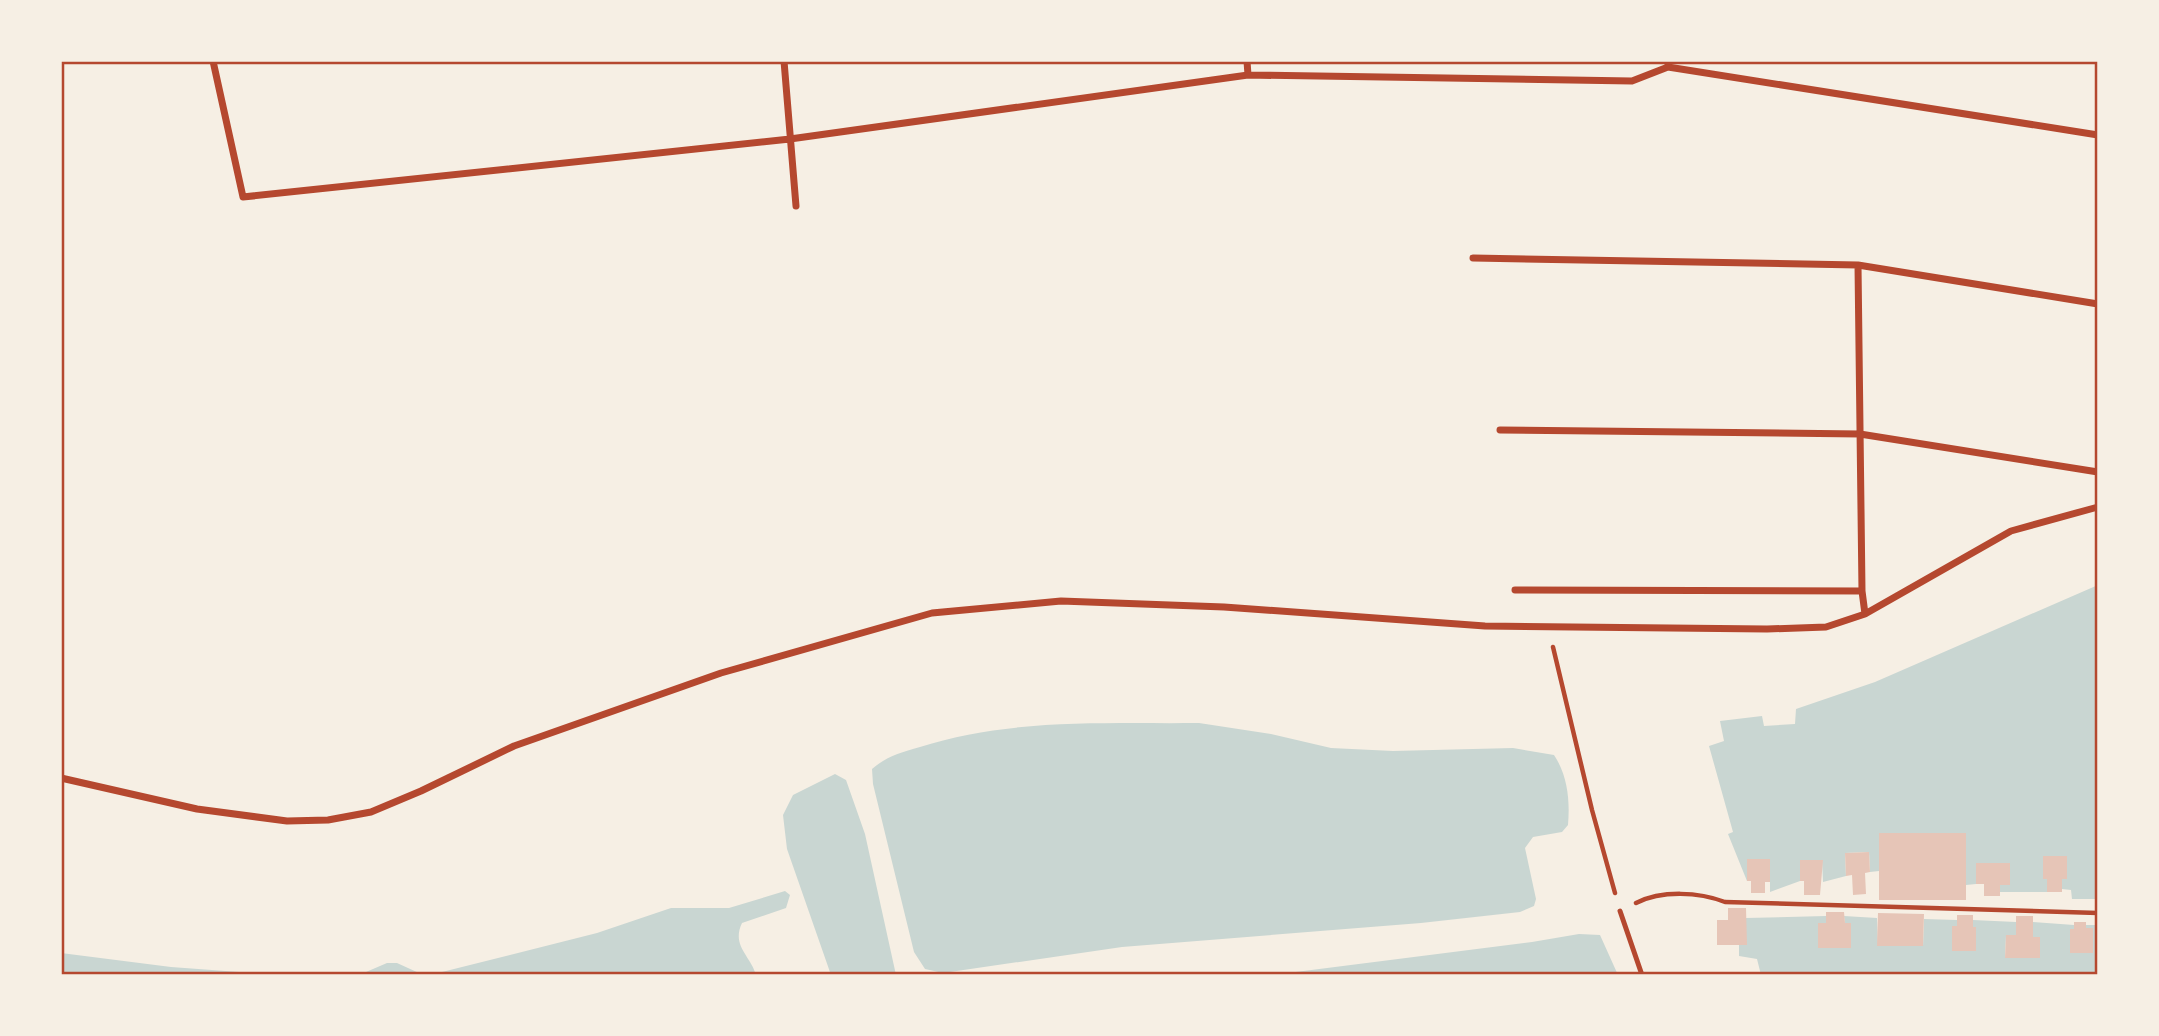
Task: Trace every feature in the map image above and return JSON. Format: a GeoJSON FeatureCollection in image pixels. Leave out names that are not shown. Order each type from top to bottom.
{"type":"FeatureCollection","features":[{"type":"Feature","properties":{"kind":"street"},"geometry":{"type":"LineString","coordinates":[[213,61],[243,197],[790,139],[1248,75],[1632,81],[1668,64],[2098,135]]}},
{"type":"Feature","properties":{"kind":"street"},"geometry":{"type":"LineString","coordinates":[[784,61],[796,206]]}},
{"type":"Feature","properties":{"kind":"street"},"geometry":{"type":"LineString","coordinates":[[1247,61],[1248,75]]}},
{"type":"Feature","properties":{"kind":"street"},"geometry":{"type":"LineString","coordinates":[[1473,258],[1858,265],[2098,304]]}},
{"type":"Feature","properties":{"kind":"street"},"geometry":{"type":"LineString","coordinates":[[1858,265],[1862,591],[1865,614]]}},
{"type":"Feature","properties":{"kind":"street"},"geometry":{"type":"LineString","coordinates":[[1500,430],[1860,434],[2098,472]]}},
{"type":"Feature","properties":{"kind":"street"},"geometry":{"type":"LineString","coordinates":[[61,778],[243,817],[288,821],[339,818],[371,812],[514,746],[721,673],[932,613],[1061,601],[1224,607],[1485,626],[1767,629],[1826,627],[1865,614],[2011,531],[2098,507]]}},
{"type":"Feature","properties":{"kind":"street"},"geometry":{"type":"LineString","coordinates":[[1515,590],[1862,591]]}},
{"type":"Feature","properties":{"kind":"lane"},"geometry":{"type":"LineString","coordinates":[[1620,911],[1643,975]]}},
{"type":"Feature","properties":{"kind":"path"},"geometry":{"type":"LineString","coordinates":[[1549,627],[1592,810],[1620,911],[1642,900],[1679,894],[1706,895],[1726,902],[2098,913]]}},
{"type":"Feature","properties":{"kind":"shaded area"},"geometry":{"type":"Polygon","coordinates":[[[2098,585],[2098,899],[2072,899],[2071,890],[2062,889],[2062,879],[2067,879],[2067,856],[2043,856],[2043,879],[2047,879],[2047,892],[2000,892],[2009,863],[1977,863],[1976,884],[1966,885],[1966,833],[1880,833],[1879,871],[1870,872],[1869,852],[1845,853],[1846,876],[1823,882],[1822,860],[1800,860],[1800,881],[1770,892],[1770,859],[1747,881],[1728,834],[1733,832],[1709,746],[1724,741],[1720,721],[1762,716],[1764,726],[1795,724],[1796,709],[1875,682],[2098,585]]]}},
{"type":"Feature","properties":{"kind":"shaded area"},"geometry":{"type":"Polygon","coordinates":[[[1093,723],[1199,723],[1271,734],[1331,748],[1393,751],[1513,748],[1554,755],[1567,789],[1568,825],[1562,832],[1533,837],[1525,848],[1536,899],[1534,906],[1520,912],[1421,923],[1122,947],[943,973],[925,969],[914,952],[873,784],[872,769],[906,751],[988,731],[1093,723]]]}},
{"type":"Feature","properties":{"kind":"shaded area"},"geometry":{"type":"Polygon","coordinates":[[[835,774],[846,780],[865,834],[896,975],[831,975],[787,849],[783,815],[793,795],[835,774]]]}},
{"type":"Feature","properties":{"kind":"shaded area"},"geometry":{"type":"Polygon","coordinates":[[[785,891],[790,895],[786,908],[742,923],[739,931],[740,945],[756,975],[359,975],[387,963],[397,963],[419,973],[438,973],[597,933],[671,908],[729,908],[785,891]]]}},
{"type":"Feature","properties":{"kind":"shaded area"},"geometry":{"type":"Polygon","coordinates":[[[1826,916],[1826,923],[1818,923],[1818,948],[1851,948],[1851,923],[1845,923],[1844,916],[1877,918],[1878,946],[1923,946],[1924,919],[1957,920],[1957,926],[1952,927],[1952,951],[1976,951],[1976,928],[1973,927],[1973,920],[2016,922],[2016,935],[2006,936],[2005,958],[2040,958],[2040,937],[2033,937],[2033,922],[2074,925],[2074,929],[2070,930],[2070,953],[2093,953],[2093,929],[2086,928],[2086,925],[2098,925],[2098,975],[1761,975],[1757,959],[1739,956],[1746,918],[1826,916]]]}},
{"type":"Feature","properties":{"kind":"shaded area"},"geometry":{"type":"Polygon","coordinates":[[[1579,934],[1600,935],[1618,975],[1272,975],[1532,942],[1579,934]]]}},
{"type":"Feature","properties":{"kind":"shaded area"},"geometry":{"type":"Polygon","coordinates":[[[61,953],[171,967],[278,975],[61,975],[61,953]]]}},
{"type":"Feature","properties":{"kind":"building"},"geometry":{"type":"Polygon","coordinates":[[[1879,833],[1966,833],[1966,900],[1879,900],[1879,833]]]}},
{"type":"Feature","properties":{"kind":"building"},"geometry":{"type":"Polygon","coordinates":[[[1869,852],[1870,872],[1865,873],[1866,894],[1853,895],[1852,875],[1846,876],[1845,853],[1869,852]]]}},
{"type":"Feature","properties":{"kind":"building"},"geometry":{"type":"Polygon","coordinates":[[[2043,856],[2067,856],[2067,879],[2062,879],[2062,892],[2047,892],[2047,879],[2043,879],[2043,856]]]}},
{"type":"Feature","properties":{"kind":"building"},"geometry":{"type":"Polygon","coordinates":[[[1747,859],[1770,859],[1770,882],[1765,882],[1765,893],[1751,893],[1751,881],[1747,881],[1747,859]]]}},
{"type":"Feature","properties":{"kind":"building"},"geometry":{"type":"Polygon","coordinates":[[[1800,860],[1823,860],[1820,895],[1804,895],[1804,881],[1800,881],[1800,860]]]}},
{"type":"Feature","properties":{"kind":"building"},"geometry":{"type":"Polygon","coordinates":[[[1976,863],[2010,863],[2010,885],[2000,885],[2000,896],[1984,896],[1984,884],[1976,884],[1976,863]]]}},
{"type":"Feature","properties":{"kind":"building"},"geometry":{"type":"Polygon","coordinates":[[[1728,908],[1746,908],[1747,945],[1717,945],[1717,920],[1728,920],[1728,908]]]}},
{"type":"Feature","properties":{"kind":"building"},"geometry":{"type":"Polygon","coordinates":[[[1826,912],[1844,912],[1845,923],[1851,923],[1851,948],[1818,948],[1818,923],[1826,923],[1826,912]]]}},
{"type":"Feature","properties":{"kind":"building"},"geometry":{"type":"Polygon","coordinates":[[[1878,913],[1924,914],[1923,946],[1877,946],[1878,913]]]}},
{"type":"Feature","properties":{"kind":"building"},"geometry":{"type":"Polygon","coordinates":[[[1957,915],[1973,915],[1976,951],[1952,951],[1952,926],[1957,926],[1957,915]]]}},
{"type":"Feature","properties":{"kind":"building"},"geometry":{"type":"Polygon","coordinates":[[[2016,916],[2033,916],[2033,937],[2040,937],[2040,958],[2005,958],[2006,935],[2016,935],[2016,916]]]}},
{"type":"Feature","properties":{"kind":"building"},"geometry":{"type":"Polygon","coordinates":[[[2074,922],[2086,922],[2086,928],[2093,928],[2093,953],[2070,953],[2070,929],[2074,929],[2074,922]]]}}]}
